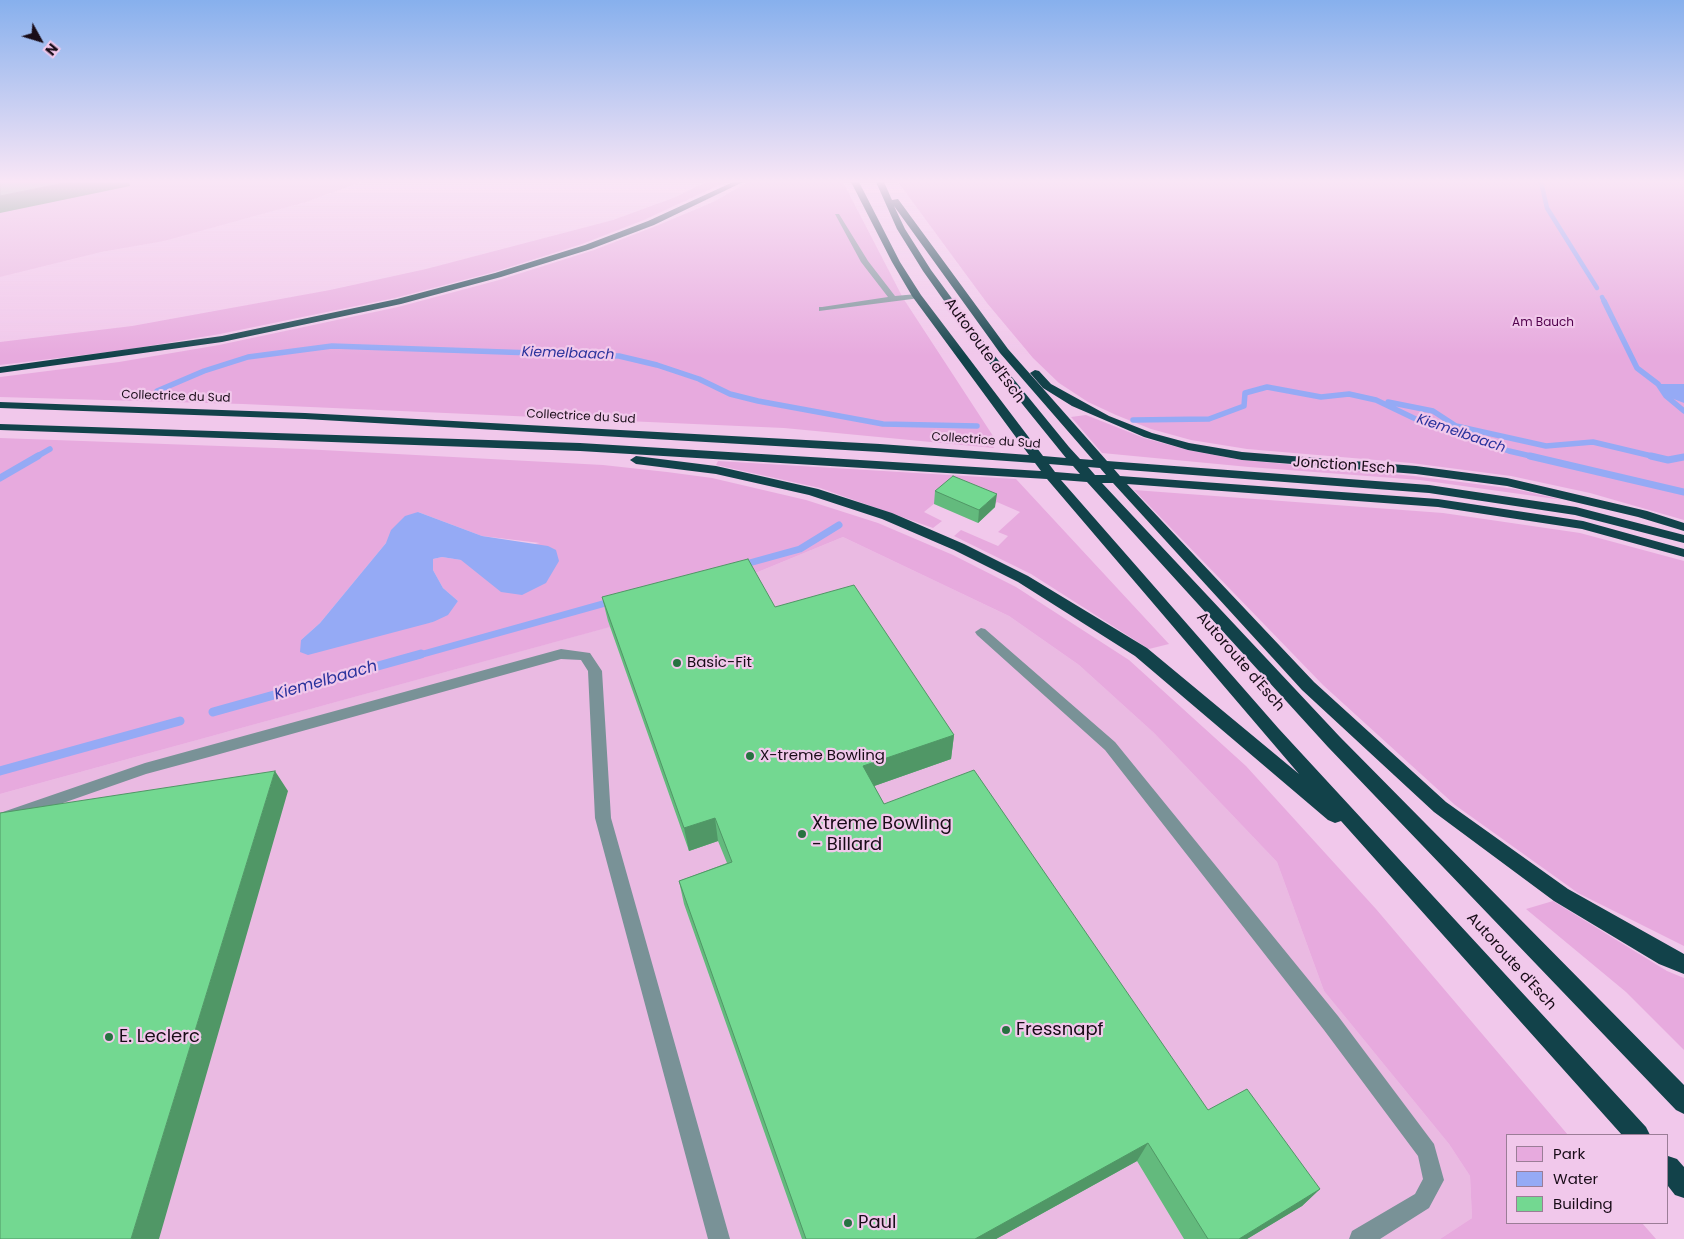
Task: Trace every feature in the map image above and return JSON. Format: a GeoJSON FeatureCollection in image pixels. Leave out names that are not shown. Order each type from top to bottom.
{"type":"FeatureCollection","features":[{"type":"Feature","properties":{"kind":"highway"},"geometry":{"type":"LineString","coordinates":[[0,370],[222,339],[398,302],[498,275],[607,240]]}},
{"type":"Feature","properties":{"kind":"highway","name":"Autoroute d'Esch"},"geometry":{"type":"LineString","coordinates":[[885,240],[917,296],[1028,447],[1060,487],[1273,734],[1637,1134]]}},
{"type":"Feature","properties":{"kind":"highway","name":"Autoroute d'Esch"},"geometry":{"type":"LineString","coordinates":[[908,240],[927,271],[985,351],[1100,490],[1334,742],[1684,1102]]}},
{"type":"Feature","properties":{"kind":"highway"},"geometry":{"type":"LineString","coordinates":[[923,240],[996,338],[1004,352],[1090,452],[1308,686],[1440,807],[1561,895],[1666,957],[1684,964]]}},
{"type":"Feature","properties":{"kind":"highway"},"geometry":{"type":"LineString","coordinates":[[996,338],[1012,349],[1047,386],[1076,404],[1148,435],[1188,446],[1242,456],[1416,470],[1507,482],[1599,503],[1684,527]]}},
{"type":"Feature","properties":{"kind":"highway","name":"Collectrice du Sud"},"geometry":{"type":"LineString","coordinates":[[0,405],[315,416],[870,447],[1160,468]]}},
{"type":"Feature","properties":{"kind":"highway"},"geometry":{"type":"LineString","coordinates":[[0,427],[580,447],[899,465],[1438,503],[1583,526],[1684,553]]}},
{"type":"Feature","properties":{"kind":"highway"},"geometry":{"type":"LineString","coordinates":[[280,436],[577,454],[648,461],[763,479],[813,492],[887,516],[959,547],[1024,579],[1141,652],[1250,742],[1386,859]]}},
{"type":"Feature","properties":{"kind":"highway","name":"Jonction Esch"},"geometry":{"type":"LineString","coordinates":[[1160,468],[1429,488],[1525,502],[1593,516],[1684,539]]}},
{"type":"Feature","properties":{"kind":"highway"},"geometry":{"type":"LineString","coordinates":[[1669,1169],[1684,1186]]}},
{"type":"Feature","properties":{"kind":"lane"},"geometry":{"type":"LineString","coordinates":[[852,240],[865,262],[893,299]]}},
{"type":"Feature","properties":{"kind":"lane"},"geometry":{"type":"LineString","coordinates":[[822,309],[917,296]]}},
{"type":"Feature","properties":{"kind":"lane"},"geometry":{"type":"LineString","coordinates":[[981,632],[1110,746],[1331,1023],[1427,1151],[1434,1180],[1422,1201],[1360,1239]]}},
{"type":"Feature","properties":{"kind":"lane"},"geometry":{"type":"LineString","coordinates":[[0,819],[145,769],[561,654],[585,656],[595,671],[603,818],[720,1239]]}},
{"type":"Feature","properties":{"kind":"shaded area"},"geometry":{"type":"Polygon","coordinates":[[[0,240],[168,240],[101,252],[0,277],[0,240]]]}},
{"type":"Feature","properties":{"kind":"shaded area"},"geometry":{"type":"Polygon","coordinates":[[[843,537],[1009,616],[1079,665],[1154,733],[1277,862],[1324,991],[1449,1144],[1470,1176],[1472,1218],[1440,1239],[0,1239],[0,794],[609,627],[607,621],[748,576],[843,537]]]}},
{"type":"Feature","properties":{"kind":"green space"},"geometry":{"type":"Polygon","coordinates":[[[537,240],[593,240],[494,272],[395,298],[220,334],[125,350],[0,365],[0,342],[132,326],[330,290],[426,269],[537,240]]]}},
{"type":"Feature","properties":{"kind":"green space"},"geometry":{"type":"Polygon","coordinates":[[[620,240],[873,240],[903,298],[995,439],[989,440],[994,448],[784,428],[243,404],[0,397],[0,377],[119,362],[219,345],[398,307],[499,280],[620,240]]]}},
{"type":"Feature","properties":{"kind":"green space","name":"Am Bauch"},"geometry":{"type":"Polygon","coordinates":[[[941,240],[1684,240],[1684,520],[1590,493],[1511,476],[1411,463],[1247,449],[1191,440],[1151,429],[1088,402],[1059,383],[1033,358],[987,303],[941,240]]]}},
{"type":"Feature","properties":{"kind":"green space"},"geometry":{"type":"Polygon","coordinates":[[[1086,415],[1144,438],[1188,450],[1242,460],[1414,476],[1515,489],[1563,500],[1420,480],[1249,467],[1102,453],[1071,417],[1086,415]]]}},
{"type":"Feature","properties":{"kind":"green space"},"geometry":{"type":"Polygon","coordinates":[[[0,438],[303,449],[603,465],[667,472],[712,478],[806,500],[878,523],[953,555],[1016,587],[1129,660],[1246,766],[1376,909],[1567,1134],[1506,1134],[1506,1224],[1643,1224],[1656,1239],[1440,1239],[1472,1218],[1470,1176],[1449,1144],[1324,991],[1277,862],[1154,733],[1079,665],[1009,616],[843,537],[748,576],[608,621],[610,627],[0,794],[0,438]],[[418,512],[386,543],[320,623],[301,640],[433,622],[458,601],[443,588],[433,570],[433,559],[442,557],[461,560],[540,543],[482,536],[418,512]]]}},
{"type":"Feature","properties":{"kind":"green space"},"geometry":{"type":"Polygon","coordinates":[[[718,461],[1016,479],[1169,644],[1149,649],[1031,574],[954,536],[961,530],[998,546],[1008,536],[998,532],[1020,512],[997,502],[993,506],[952,489],[924,512],[942,521],[933,528],[820,488],[716,465],[718,461]]]}},
{"type":"Feature","properties":{"kind":"green space"},"geometry":{"type":"Polygon","coordinates":[[[1134,490],[1443,513],[1580,533],[1684,561],[1684,946],[1578,893],[1455,805],[1323,685],[1134,490]]]}},
{"type":"Feature","properties":{"kind":"green space"},"geometry":{"type":"Polygon","coordinates":[[[1553,901],[1667,971],[1684,978],[1684,1050],[1626,992],[1526,909],[1553,901]]]}},
{"type":"Feature","properties":{"kind":"water"},"geometry":{"type":"Polygon","coordinates":[[[1658,384],[1684,384],[1684,403],[1666,396],[1658,384]]]}},
{"type":"Feature","properties":{"kind":"water"},"geometry":{"type":"Polygon","coordinates":[[[418,512],[482,536],[548,546],[556,550],[559,561],[546,583],[522,595],[501,592],[461,560],[442,557],[433,559],[433,570],[443,588],[458,601],[448,615],[433,622],[308,655],[300,652],[301,640],[320,623],[386,543],[391,530],[405,516],[418,512]]]}},
{"type":"Feature","properties":{"kind":"building"},"geometry":{"type":"Polygon","coordinates":[[[953,476],[997,494],[979,510],[935,491],[953,476]]]}},
{"type":"Feature","properties":{"kind":"building"},"geometry":{"type":"Polygon","coordinates":[[[748,559],[775,607],[854,585],[954,735],[863,766],[884,804],[974,770],[1208,1110],[1247,1089],[1320,1189],[1239,1239],[1208,1239],[1148,1143],[975,1239],[806,1239],[679,881],[732,862],[715,818],[684,828],[602,597],[748,559]]]}},
{"type":"Feature","properties":{"kind":"building","name":"E. Leclerc"},"geometry":{"type":"Polygon","coordinates":[[[275,771],[131,1239],[0,1239],[0,813],[275,771]]]}},
{"type":"Feature","properties":{"kind":"waterway"},"geometry":{"type":"LineString","coordinates":[[1567,240],[1597,288]]}},
{"type":"Feature","properties":{"kind":"waterway"},"geometry":{"type":"LineString","coordinates":[[1602,297],[1604,301]]}},
{"type":"Feature","properties":{"kind":"waterway"},"geometry":{"type":"LineString","coordinates":[[1604,301],[1637,368],[1658,384],[1666,396],[1684,411]]}},
{"type":"Feature","properties":{"kind":"waterway","name":"Kiemelbaach"},"geometry":{"type":"LineString","coordinates":[[157,391],[204,371],[248,357],[332,346],[619,356],[657,365],[699,379],[730,394],[758,401],[883,424],[977,426]]}},
{"type":"Feature","properties":{"kind":"waterway","name":"Kiemelbaach"},"geometry":{"type":"LineString","coordinates":[[1133,420],[1209,419],[1244,406],[1245,393],[1267,387],[1321,397],[1349,394],[1376,400],[1424,423],[1509,451],[1535,457]]}},
{"type":"Feature","properties":{"kind":"waterway"},"geometry":{"type":"LineString","coordinates":[[1388,402],[1433,411],[1456,426],[1546,446],[1593,442],[1656,457]]}},
{"type":"Feature","properties":{"kind":"waterway","name":"Kiemelbaach"},"geometry":{"type":"LineString","coordinates":[[36,457],[50,449]]}},
{"type":"Feature","properties":{"kind":"waterway","name":"Kiemelbaach"},"geometry":{"type":"LineString","coordinates":[[0,478],[38,456]]}},
{"type":"Feature","properties":{"kind":"waterway","name":"Kiemelbaach"},"geometry":{"type":"LineString","coordinates":[[1530,456],[1684,492]]}},
{"type":"Feature","properties":{"kind":"waterway"},"geometry":{"type":"LineString","coordinates":[[1651,456],[1668,460],[1684,457]]}},
{"type":"Feature","properties":{"kind":"waterway","name":"Kiemelbaach"},"geometry":{"type":"LineString","coordinates":[[742,565],[800,549],[839,525]]}},
{"type":"Feature","properties":{"kind":"waterway","name":"Kiemelbaach"},"geometry":{"type":"LineString","coordinates":[[416,656],[613,601]]}},
{"type":"Feature","properties":{"kind":"waterway","name":"Kiemelbaach"},"geometry":{"type":"LineString","coordinates":[[213,712],[421,654]]}},
{"type":"Feature","properties":{"kind":"waterway","name":"Kiemelbaach"},"geometry":{"type":"LineString","coordinates":[[0,771],[180,721]]}},
{"type":"Feature","properties":{"kind":"place","name":"Basic-Fit"},"geometry":{"type":"Point","coordinates":[677,663]}},
{"type":"Feature","properties":{"kind":"place","name":"X-treme Bowling"},"geometry":{"type":"Point","coordinates":[750,756]}},
{"type":"Feature","properties":{"kind":"place","name":"Xtreme Bowling - Billard"},"geometry":{"type":"Point","coordinates":[802,834]}},
{"type":"Feature","properties":{"kind":"place","name":"Fressnapf"},"geometry":{"type":"Point","coordinates":[1006,1030]}},
{"type":"Feature","properties":{"kind":"place","name":"E. Leclerc"},"geometry":{"type":"Point","coordinates":[109,1037]}},
{"type":"Feature","properties":{"kind":"place","name":"Paul"},"geometry":{"type":"Point","coordinates":[848,1223]}}]}
